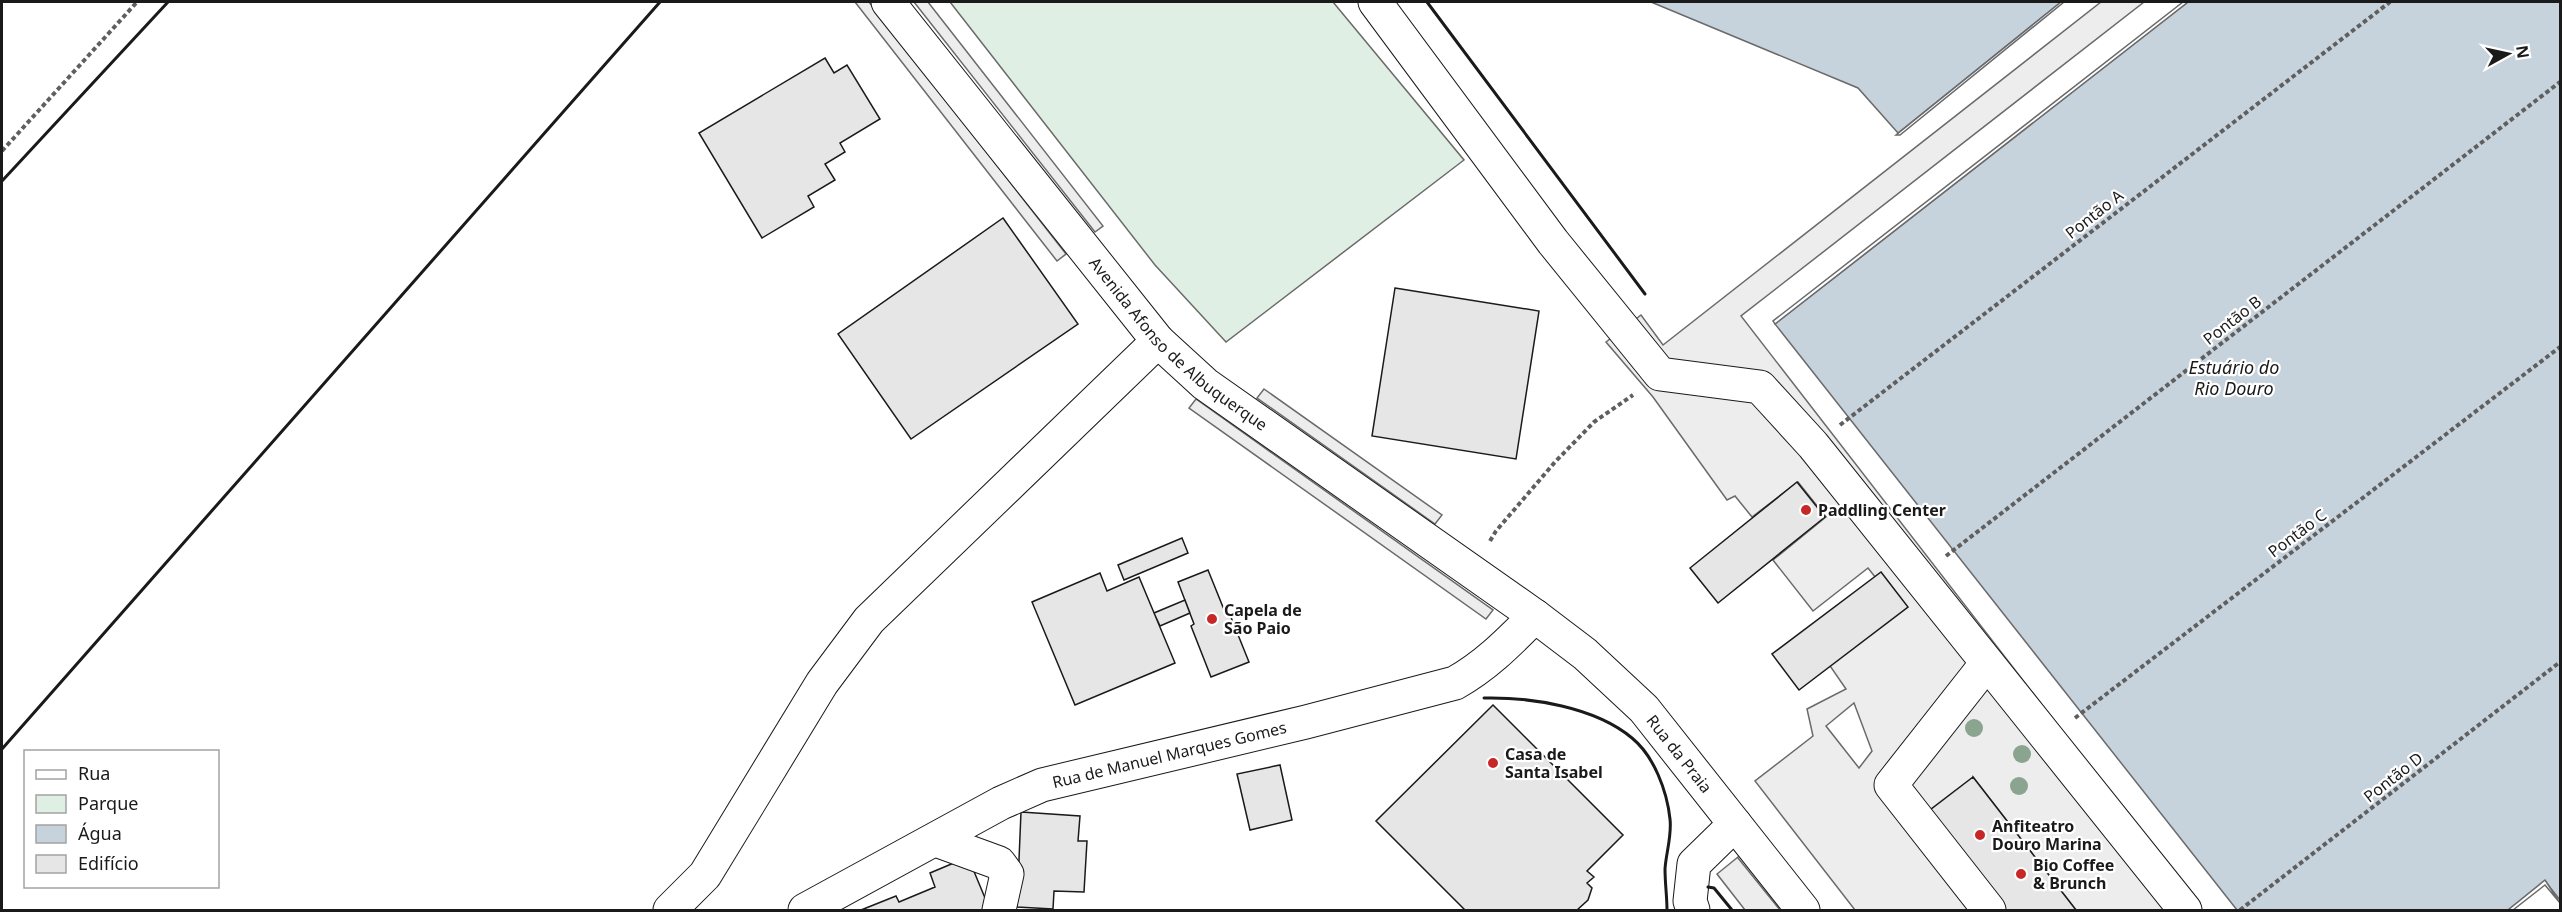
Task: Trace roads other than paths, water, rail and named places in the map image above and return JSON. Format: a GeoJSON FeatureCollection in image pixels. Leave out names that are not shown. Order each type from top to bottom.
{"type":"FeatureCollection","features":[{"type":"Feature","properties":{"kind":"street","name":"Avenida Afonso de Albuquerque"},"geometry":{"type":"LineString","coordinates":[[888,2],[1158,341],[1205,384],[1535,616]]}},
{"type":"Feature","properties":{"kind":"street"},"geometry":{"type":"LineString","coordinates":[[1375,2],[1553,242],[1660,374],[1760,387],[1814,445],[2185,910]]}},
{"type":"Feature","properties":{"kind":"street"},"geometry":{"type":"LineString","coordinates":[[670,910],[705,875],[822,683],[869,620],[1158,341]]}},
{"type":"Feature","properties":{"kind":"street","name":"Rua da Praia"},"geometry":{"type":"LineString","coordinates":[[1535,616],[1585,654],[1644,709],[1803,910]]}},
{"type":"Feature","properties":{"kind":"street","name":"Rua de Manuel Marques Gomes"},"geometry":{"type":"LineString","coordinates":[[805,910],[1001,803],[1041,785],[1306,722],[1455,683],[1477,670],[1497,654],[1535,616]]}},
{"type":"Feature","properties":{"kind":"street"},"geometry":{"type":"LineString","coordinates":[[1987,663],[1891,785],[1989,910]]}},
{"type":"Feature","properties":{"kind":"street"},"geometry":{"type":"LineString","coordinates":[[1693,910],[1690,901],[1694,864],[1736,824]]}},
{"type":"Feature","properties":{"kind":"street"},"geometry":{"type":"LineString","coordinates":[[936,840],[999,863],[1007,874],[999,910]]}},
{"type":"Feature","properties":{"kind":"water"},"geometry":{"type":"Polygon","coordinates":[[[1651,2],[2061,2],[1898,133],[1858,88],[1651,2]]]}},
{"type":"Feature","properties":{"kind":"water","name":"Estuário do Rio Douro"},"geometry":{"type":"Polygon","coordinates":[[[2188,2],[2560,2],[2560,900],[2545,881],[2508,910],[2237,910],[1775,324],[2188,2]]]}},
{"type":"Feature","properties":{"kind":"place","name":"Paddling Center"},"geometry":{"type":"Point","coordinates":[1806,510]}},
{"type":"Feature","properties":{"kind":"place","name":"Capela de São Paio"},"geometry":{"type":"Point","coordinates":[1212,619]}},
{"type":"Feature","properties":{"kind":"place","name":"Casa de Santa Isabel"},"geometry":{"type":"Point","coordinates":[1493,763]}},
{"type":"Feature","properties":{"kind":"place","name":"Anfiteatro Douro Marina"},"geometry":{"type":"Point","coordinates":[1980,835]}},
{"type":"Feature","properties":{"kind":"place","name":"Bio Coffee & Brunch"},"geometry":{"type":"Point","coordinates":[2021,874]}}]}
